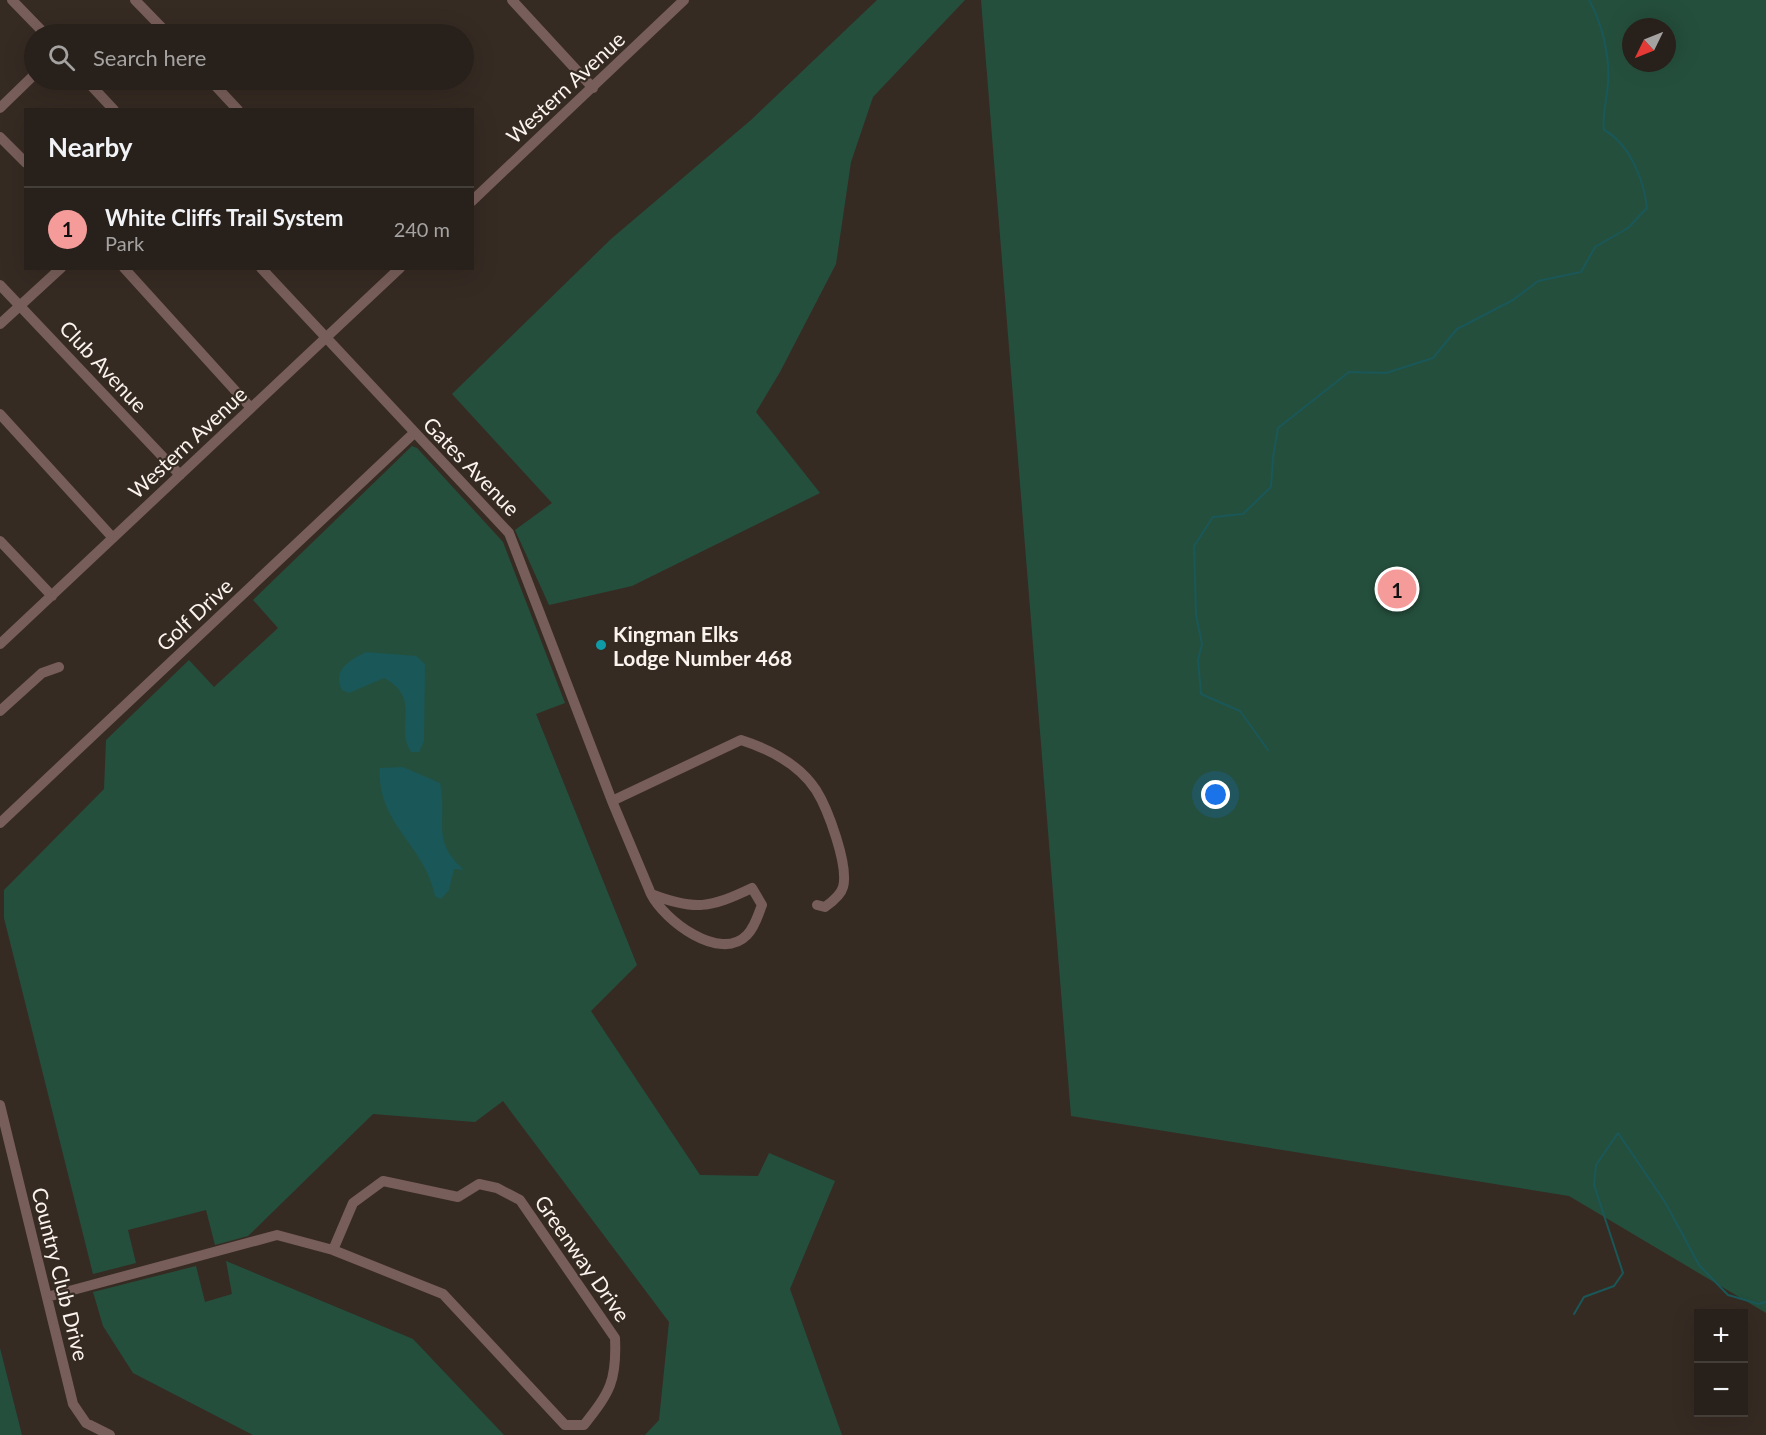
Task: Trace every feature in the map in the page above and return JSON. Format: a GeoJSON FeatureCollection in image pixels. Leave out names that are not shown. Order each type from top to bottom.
{"type":"FeatureCollection","features":[{"type":"Feature","properties":{"kind":"street"},"geometry":{"type":"LineString","coordinates":[[12,0],[35,24]]}},
{"type":"Feature","properties":{"kind":"street"},"geometry":{"type":"LineString","coordinates":[[135,0],[158,24]]}},
{"type":"Feature","properties":{"kind":"street"},"geometry":{"type":"LineString","coordinates":[[512,0],[593,88]]}},
{"type":"Feature","properties":{"kind":"street","name":"Western Avenue"},"geometry":{"type":"LineString","coordinates":[[474,199],[684,0]]}},
{"type":"Feature","properties":{"kind":"street"},"geometry":{"type":"LineString","coordinates":[[0,108],[24,85]]}},
{"type":"Feature","properties":{"kind":"street"},"geometry":{"type":"LineString","coordinates":[[95,90],[112,108]]}},
{"type":"Feature","properties":{"kind":"street"},"geometry":{"type":"LineString","coordinates":[[219,90],[236,108]]}},
{"type":"Feature","properties":{"kind":"street"},"geometry":{"type":"LineString","coordinates":[[0,136],[24,162]]}},
{"type":"Feature","properties":{"kind":"street"},"geometry":{"type":"LineString","coordinates":[[0,324],[59,270]]}},
{"type":"Feature","properties":{"kind":"street"},"geometry":{"type":"LineString","coordinates":[[126,270],[251,408]]}},
{"type":"Feature","properties":{"kind":"street","name":"Gates Avenue"},"geometry":{"type":"LineString","coordinates":[[263,270],[509,533],[612,801],[651,894],[656,904],[673,922],[689,932],[721,943],[736,942],[748,934],[762,905],[752,888],[722,902],[704,907],[689,907],[651,894]]}},
{"type":"Feature","properties":{"kind":"street","name":"Western Avenue"},"geometry":{"type":"LineString","coordinates":[[0,644],[251,408],[387,273]]}},
{"type":"Feature","properties":{"kind":"street","name":"Club Avenue"},"geometry":{"type":"LineString","coordinates":[[0,285],[180,475]]}},
{"type":"Feature","properties":{"kind":"street"},"geometry":{"type":"LineString","coordinates":[[0,414],[113,538]]}},
{"type":"Feature","properties":{"kind":"street","name":"Golf Drive"},"geometry":{"type":"LineString","coordinates":[[1,821],[414,433]]}},
{"type":"Feature","properties":{"kind":"street"},"geometry":{"type":"LineString","coordinates":[[0,541],[51,596]]}},
{"type":"Feature","properties":{"kind":"street"},"geometry":{"type":"LineString","coordinates":[[0,711],[42,673],[59,667]]}},
{"type":"Feature","properties":{"kind":"street"},"geometry":{"type":"LineString","coordinates":[[612,801],[741,740],[769,749],[786,760],[816,790],[845,872],[843,889],[825,907],[817,905]]}},
{"type":"Feature","properties":{"kind":"street","name":"Country Club Drive"},"geometry":{"type":"LineString","coordinates":[[0,1105],[74,1404],[86,1423],[110,1435]]}},
{"type":"Feature","properties":{"kind":"street","name":"Greenway Drive"},"geometry":{"type":"LineString","coordinates":[[46,1298],[277,1235],[333,1250],[443,1294],[565,1425],[584,1425],[607,1395],[616,1366],[615,1338],[520,1200],[497,1188],[479,1184],[458,1197],[383,1181],[353,1203],[333,1250]]}},
{"type":"Feature","properties":{"kind":"green space"},"geometry":{"type":"Polygon","coordinates":[[[877,0],[965,0],[873,97],[851,162],[836,264],[780,372],[756,412],[820,493],[632,586],[549,605],[515,530],[552,503],[452,394],[611,239],[751,120],[877,0]]]}},
{"type":"Feature","properties":{"kind":"green space"},"geometry":{"type":"Polygon","coordinates":[[[981,0],[1766,0],[1766,1313],[1569,1196],[1071,1116],[981,0]]]}},
{"type":"Feature","properties":{"kind":"green space"},"geometry":{"type":"Polygon","coordinates":[[[412,446],[417,448],[503,542],[565,703],[536,714],[637,965],[591,1011],[700,1175],[758,1176],[769,1153],[835,1181],[790,1289],[842,1435],[645,1435],[659,1420],[669,1322],[503,1101],[475,1122],[373,1114],[248,1236],[215,1245],[206,1210],[128,1230],[136,1263],[93,1274],[4,918],[4,890],[104,789],[106,740],[189,660],[214,687],[278,628],[253,600],[412,446]]]}},
{"type":"Feature","properties":{"kind":"green space"},"geometry":{"type":"Polygon","coordinates":[[[226,1261],[413,1339],[504,1435],[253,1435],[133,1373],[103,1326],[93,1292],[196,1266],[205,1302],[232,1294],[226,1261]]]}},
{"type":"Feature","properties":{"kind":"green space"},"geometry":{"type":"Polygon","coordinates":[[[0,1348],[22,1435],[0,1435],[0,1348]]]}},
{"type":"Feature","properties":{"kind":"water"},"geometry":{"type":"Polygon","coordinates":[[[366,652],[416,656],[425,664],[424,741],[419,752],[411,752],[407,742],[405,704],[396,686],[384,678],[349,693],[342,690],[339,677],[344,666],[366,652]]]}},
{"type":"Feature","properties":{"kind":"water"},"geometry":{"type":"Polygon","coordinates":[[[403,767],[440,783],[444,840],[447,849],[464,870],[454,869],[449,890],[441,899],[435,896],[422,862],[393,819],[381,787],[380,768],[403,767]]]}},
{"type":"Feature","properties":{"kind":"waterway"},"geometry":{"type":"LineString","coordinates":[[1268,750],[1240,711],[1201,694],[1198,660],[1202,644],[1196,615],[1194,546],[1213,517],[1243,514],[1271,487],[1278,428],[1349,372],[1386,373],[1433,358],[1457,329],[1513,300],[1538,281],[1581,272],[1595,247],[1628,228],[1647,208],[1643,186],[1634,164],[1621,144],[1604,130],[1608,62],[1601,29],[1589,0]]}},
{"type":"Feature","properties":{"kind":"waterway"},"geometry":{"type":"LineString","coordinates":[[1574,1314],[1584,1297],[1614,1286],[1623,1273],[1594,1185],[1596,1165],[1618,1133],[1665,1202],[1699,1265],[1728,1295],[1759,1304],[1766,1302]]}},
{"type":"Feature","properties":{"kind":"place","name":"White Cliffs Trail System"},"geometry":{"type":"Point","coordinates":[1397,589]}},
{"type":"Feature","properties":{"kind":"place","name":"Kingman Elks Lodge Number 468"},"geometry":{"type":"Point","coordinates":[601,645]}}]}
